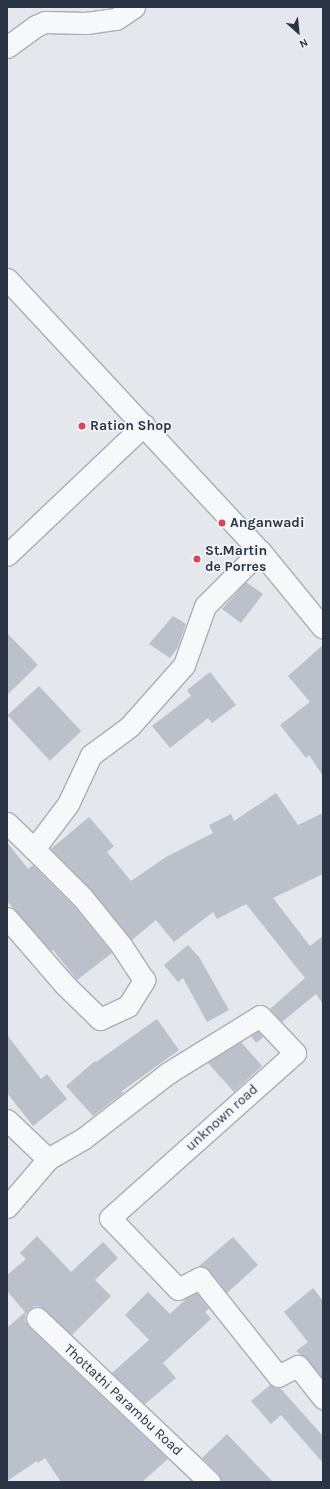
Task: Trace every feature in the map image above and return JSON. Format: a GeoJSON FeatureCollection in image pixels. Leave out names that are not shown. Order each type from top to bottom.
{"type":"FeatureCollection","features":[{"type":"Feature","properties":{"kind":"street"},"geometry":{"type":"LineString","coordinates":[[7,47],[36,26],[46,22],[86,23],[116,19],[134,7]]}},
{"type":"Feature","properties":{"kind":"street"},"geometry":{"type":"LineString","coordinates":[[7,279],[260,551],[323,628]]}},
{"type":"Feature","properties":{"kind":"street"},"geometry":{"type":"LineString","coordinates":[[7,555],[144,426]]}},
{"type":"Feature","properties":{"kind":"street"},"geometry":{"type":"LineString","coordinates":[[34,849],[68,804],[91,755],[129,727],[184,666],[205,606],[260,551]]}},
{"type":"Feature","properties":{"kind":"street"},"geometry":{"type":"LineString","coordinates":[[7,823],[83,898],[121,945],[144,980],[128,1006],[100,1019],[65,985],[7,918]]}},
{"type":"Feature","properties":{"kind":"street","name":"unknown road"},"geometry":{"type":"LineString","coordinates":[[48,1159],[84,1138],[168,1072],[260,1016],[295,1053],[110,1218],[178,1289],[200,1278],[278,1376],[298,1366],[323,1398]]}},
{"type":"Feature","properties":{"kind":"street"},"geometry":{"type":"LineString","coordinates":[[7,1120],[48,1159],[7,1207]]}},
{"type":"Feature","properties":{"kind":"street","name":"Thottathi Parambu Road"},"geometry":{"type":"LineString","coordinates":[[37,1318],[210,1482]]}},
{"type":"Feature","properties":{"kind":"building"},"geometry":{"type":"Polygon","coordinates":[[[246,582],[263,594],[241,623],[222,609],[246,582]]]}},
{"type":"Feature","properties":{"kind":"building"},"geometry":{"type":"Polygon","coordinates":[[[173,616],[186,624],[178,647],[170,658],[149,644],[173,616]]]}},
{"type":"Feature","properties":{"kind":"building"},"geometry":{"type":"Polygon","coordinates":[[[7,633],[38,665],[7,695],[7,633]]]}},
{"type":"Feature","properties":{"kind":"building"},"geometry":{"type":"Polygon","coordinates":[[[323,645],[323,776],[309,755],[306,758],[280,725],[310,702],[288,676],[323,645]]]}},
{"type":"Feature","properties":{"kind":"building"},"geometry":{"type":"Polygon","coordinates":[[[210,672],[236,705],[212,723],[208,718],[170,748],[152,726],[191,696],[187,690],[210,672]]]}},
{"type":"Feature","properties":{"kind":"building"},"geometry":{"type":"Polygon","coordinates":[[[39,686],[81,731],[50,761],[8,715],[39,686]]]}},
{"type":"Feature","properties":{"kind":"building"},"geometry":{"type":"Polygon","coordinates":[[[276,793],[298,825],[323,813],[323,874],[273,898],[310,946],[323,936],[323,1004],[316,994],[282,1022],[270,1009],[305,978],[246,904],[217,919],[213,912],[174,942],[156,920],[132,940],[91,890],[51,849],[89,817],[114,846],[107,852],[131,881],[166,857],[213,833],[209,825],[231,814],[234,821],[276,793]]]}},
{"type":"Feature","properties":{"kind":"building"},"geometry":{"type":"Polygon","coordinates":[[[7,842],[28,869],[33,865],[74,906],[112,953],[77,980],[53,950],[51,951],[7,901],[7,842]]]}},
{"type":"Feature","properties":{"kind":"building"},"geometry":{"type":"Polygon","coordinates":[[[188,945],[199,957],[229,1010],[207,1022],[183,978],[178,982],[164,965],[188,945]]]}},
{"type":"Feature","properties":{"kind":"building"},"geometry":{"type":"Polygon","coordinates":[[[157,1019],[179,1050],[122,1091],[123,1093],[93,1116],[66,1086],[95,1061],[96,1062],[157,1019]]]}},
{"type":"Feature","properties":{"kind":"building"},"geometry":{"type":"Polygon","coordinates":[[[258,1031],[263,1037],[256,1043],[251,1037],[258,1031]]]}},
{"type":"Feature","properties":{"kind":"building"},"geometry":{"type":"Polygon","coordinates":[[[7,1035],[41,1079],[47,1074],[67,1099],[33,1126],[7,1093],[7,1035]]]}},
{"type":"Feature","properties":{"kind":"building"},"geometry":{"type":"Polygon","coordinates":[[[241,1042],[262,1066],[234,1092],[208,1063],[241,1042]]]}},
{"type":"Feature","properties":{"kind":"building"},"geometry":{"type":"Polygon","coordinates":[[[37,1236],[71,1272],[103,1242],[118,1258],[95,1280],[111,1296],[72,1335],[40,1306],[34,1306],[29,1310],[25,1315],[25,1321],[29,1327],[168,1459],[142,1482],[61,1482],[45,1458],[38,1463],[37,1461],[7,1481],[7,1328],[25,1312],[7,1291],[7,1275],[26,1259],[20,1253],[37,1236]]]}},
{"type":"Feature","properties":{"kind":"building"},"geometry":{"type":"Polygon","coordinates":[[[233,1237],[258,1265],[227,1293],[209,1270],[199,1266],[233,1237]]]}},
{"type":"Feature","properties":{"kind":"building"},"geometry":{"type":"Polygon","coordinates":[[[313,1288],[323,1301],[323,1379],[307,1359],[296,1351],[308,1342],[284,1312],[313,1288]]]}},
{"type":"Feature","properties":{"kind":"building"},"geometry":{"type":"Polygon","coordinates":[[[148,1292],[170,1314],[187,1298],[197,1293],[209,1309],[205,1312],[211,1319],[163,1363],[176,1378],[145,1404],[112,1373],[149,1340],[125,1315],[148,1292]]]}},
{"type":"Feature","properties":{"kind":"building"},"geometry":{"type":"Polygon","coordinates":[[[270,1385],[280,1388],[323,1436],[323,1463],[281,1415],[271,1424],[251,1401],[270,1385]]]}},
{"type":"Feature","properties":{"kind":"building"},"geometry":{"type":"Polygon","coordinates":[[[227,1434],[273,1482],[222,1482],[218,1473],[202,1458],[227,1434]]]}},
{"type":"Feature","properties":{"kind":"place","name":"Ration Shop"},"geometry":{"type":"Point","coordinates":[82,426]}},
{"type":"Feature","properties":{"kind":"place","name":"Anganwadi"},"geometry":{"type":"Point","coordinates":[222,523]}},
{"type":"Feature","properties":{"kind":"place","name":"St.Martin de Porres"},"geometry":{"type":"Point","coordinates":[197,559]}}]}
